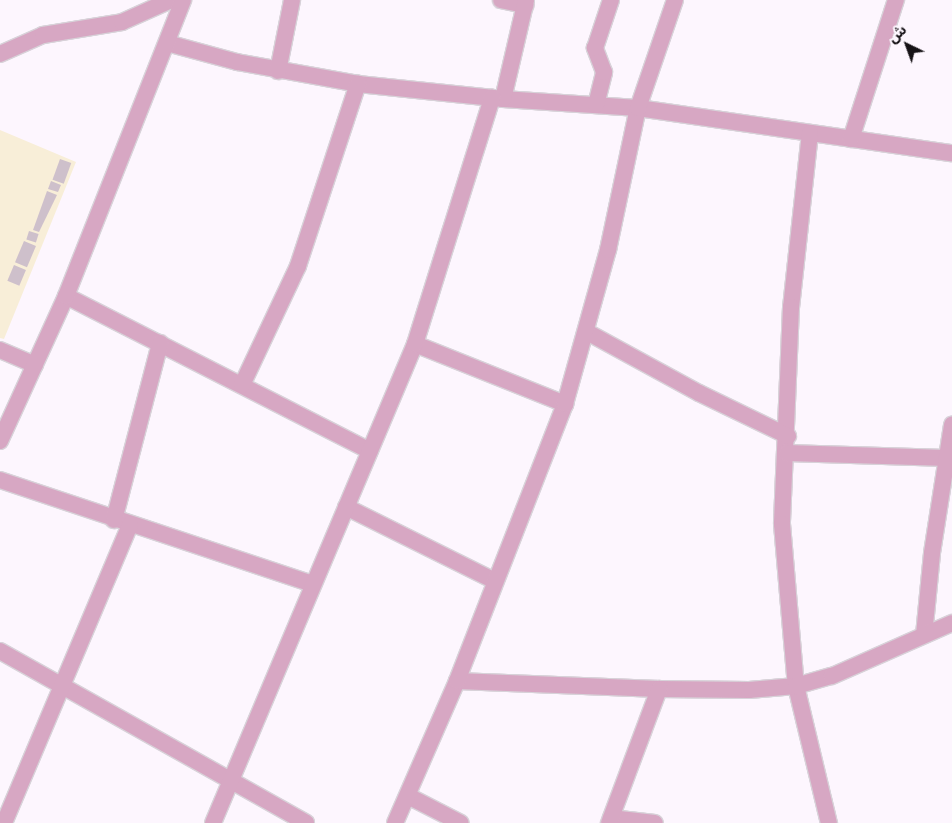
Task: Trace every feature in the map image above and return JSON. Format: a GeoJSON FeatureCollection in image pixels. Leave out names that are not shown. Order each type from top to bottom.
{"type":"FeatureCollection","features":[{"type":"Feature","properties":{"kind":"street"},"geometry":{"type":"LineString","coordinates":[[0,54],[43,35],[122,22],[171,0]]}},
{"type":"Feature","properties":{"kind":"street"},"geometry":{"type":"LineString","coordinates":[[0,441],[66,296],[183,0]]}},
{"type":"Feature","properties":{"kind":"street"},"geometry":{"type":"LineString","coordinates":[[278,71],[292,0]]}},
{"type":"Feature","properties":{"kind":"street"},"geometry":{"type":"LineString","coordinates":[[213,823],[312,584],[415,344],[498,99],[526,2],[501,0]]}},
{"type":"Feature","properties":{"kind":"street"},"geometry":{"type":"LineString","coordinates":[[596,105],[604,72],[596,48],[611,0]]}},
{"type":"Feature","properties":{"kind":"street"},"geometry":{"type":"LineString","coordinates":[[395,823],[456,680],[565,404],[587,332],[638,108],[674,0]]}},
{"type":"Feature","properties":{"kind":"street"},"geometry":{"type":"LineString","coordinates":[[851,139],[896,0]]}},
{"type":"Feature","properties":{"kind":"street"},"geometry":{"type":"LineString","coordinates":[[167,43],[278,71],[358,84],[498,99],[638,108],[952,153]]}},
{"type":"Feature","properties":{"kind":"street"},"geometry":{"type":"LineString","coordinates":[[242,385],[298,266],[358,84]]}},
{"type":"Feature","properties":{"kind":"street"},"geometry":{"type":"LineString","coordinates":[[810,134],[791,307],[788,436],[782,524],[796,686],[829,823]]}},
{"type":"Feature","properties":{"kind":"street"},"geometry":{"type":"LineString","coordinates":[[66,296],[370,451]]}},
{"type":"Feature","properties":{"kind":"street"},"geometry":{"type":"LineString","coordinates":[[587,332],[699,393],[788,436]]}},
{"type":"Feature","properties":{"kind":"street"},"geometry":{"type":"LineString","coordinates":[[114,520],[160,343]]}},
{"type":"Feature","properties":{"kind":"street"},"geometry":{"type":"LineString","coordinates":[[415,344],[565,404]]}},
{"type":"Feature","properties":{"kind":"street"},"geometry":{"type":"LineString","coordinates":[[0,350],[35,366]]}},
{"type":"Feature","properties":{"kind":"street"},"geometry":{"type":"LineString","coordinates":[[924,636],[932,553],[952,425]]}},
{"type":"Feature","properties":{"kind":"street"},"geometry":{"type":"LineString","coordinates":[[786,453],[947,458]]}},
{"type":"Feature","properties":{"kind":"street"},"geometry":{"type":"LineString","coordinates":[[0,480],[114,520],[312,584]]}},
{"type":"Feature","properties":{"kind":"street"},"geometry":{"type":"LineString","coordinates":[[346,507],[496,581]]}},
{"type":"Feature","properties":{"kind":"street"},"geometry":{"type":"LineString","coordinates":[[4,823],[130,525]]}},
{"type":"Feature","properties":{"kind":"street"},"geometry":{"type":"LineString","coordinates":[[456,680],[659,689],[749,690],[796,686],[832,676],[952,623]]}},
{"type":"Feature","properties":{"kind":"street"},"geometry":{"type":"LineString","coordinates":[[0,651],[306,823]]}},
{"type":"Feature","properties":{"kind":"street"},"geometry":{"type":"LineString","coordinates":[[655,823],[610,821],[659,689]]}},
{"type":"Feature","properties":{"kind":"street"},"geometry":{"type":"LineString","coordinates":[[408,796],[461,823]]}},
{"type":"Feature","properties":{"kind":"shaded area"},"geometry":{"type":"Polygon","coordinates":[[[0,130],[76,162],[4,339],[0,338],[0,130]]]}},
{"type":"Feature","properties":{"kind":"building"},"geometry":{"type":"Polygon","coordinates":[[[60,159],[71,163],[64,184],[52,180],[60,159]]]}},
{"type":"Feature","properties":{"kind":"building"},"geometry":{"type":"Polygon","coordinates":[[[51,181],[61,185],[58,192],[48,189],[51,181]]]}},
{"type":"Feature","properties":{"kind":"building"},"geometry":{"type":"Polygon","coordinates":[[[47,191],[57,195],[39,232],[33,230],[47,191]]]}},
{"type":"Feature","properties":{"kind":"building"},"geometry":{"type":"Polygon","coordinates":[[[29,231],[39,234],[36,243],[26,240],[29,231]]]}},
{"type":"Feature","properties":{"kind":"building"},"geometry":{"type":"Polygon","coordinates":[[[24,241],[36,246],[27,267],[15,262],[24,241]]]}},
{"type":"Feature","properties":{"kind":"building"},"geometry":{"type":"Polygon","coordinates":[[[14,265],[26,270],[19,286],[7,281],[14,265]]]}}]}
